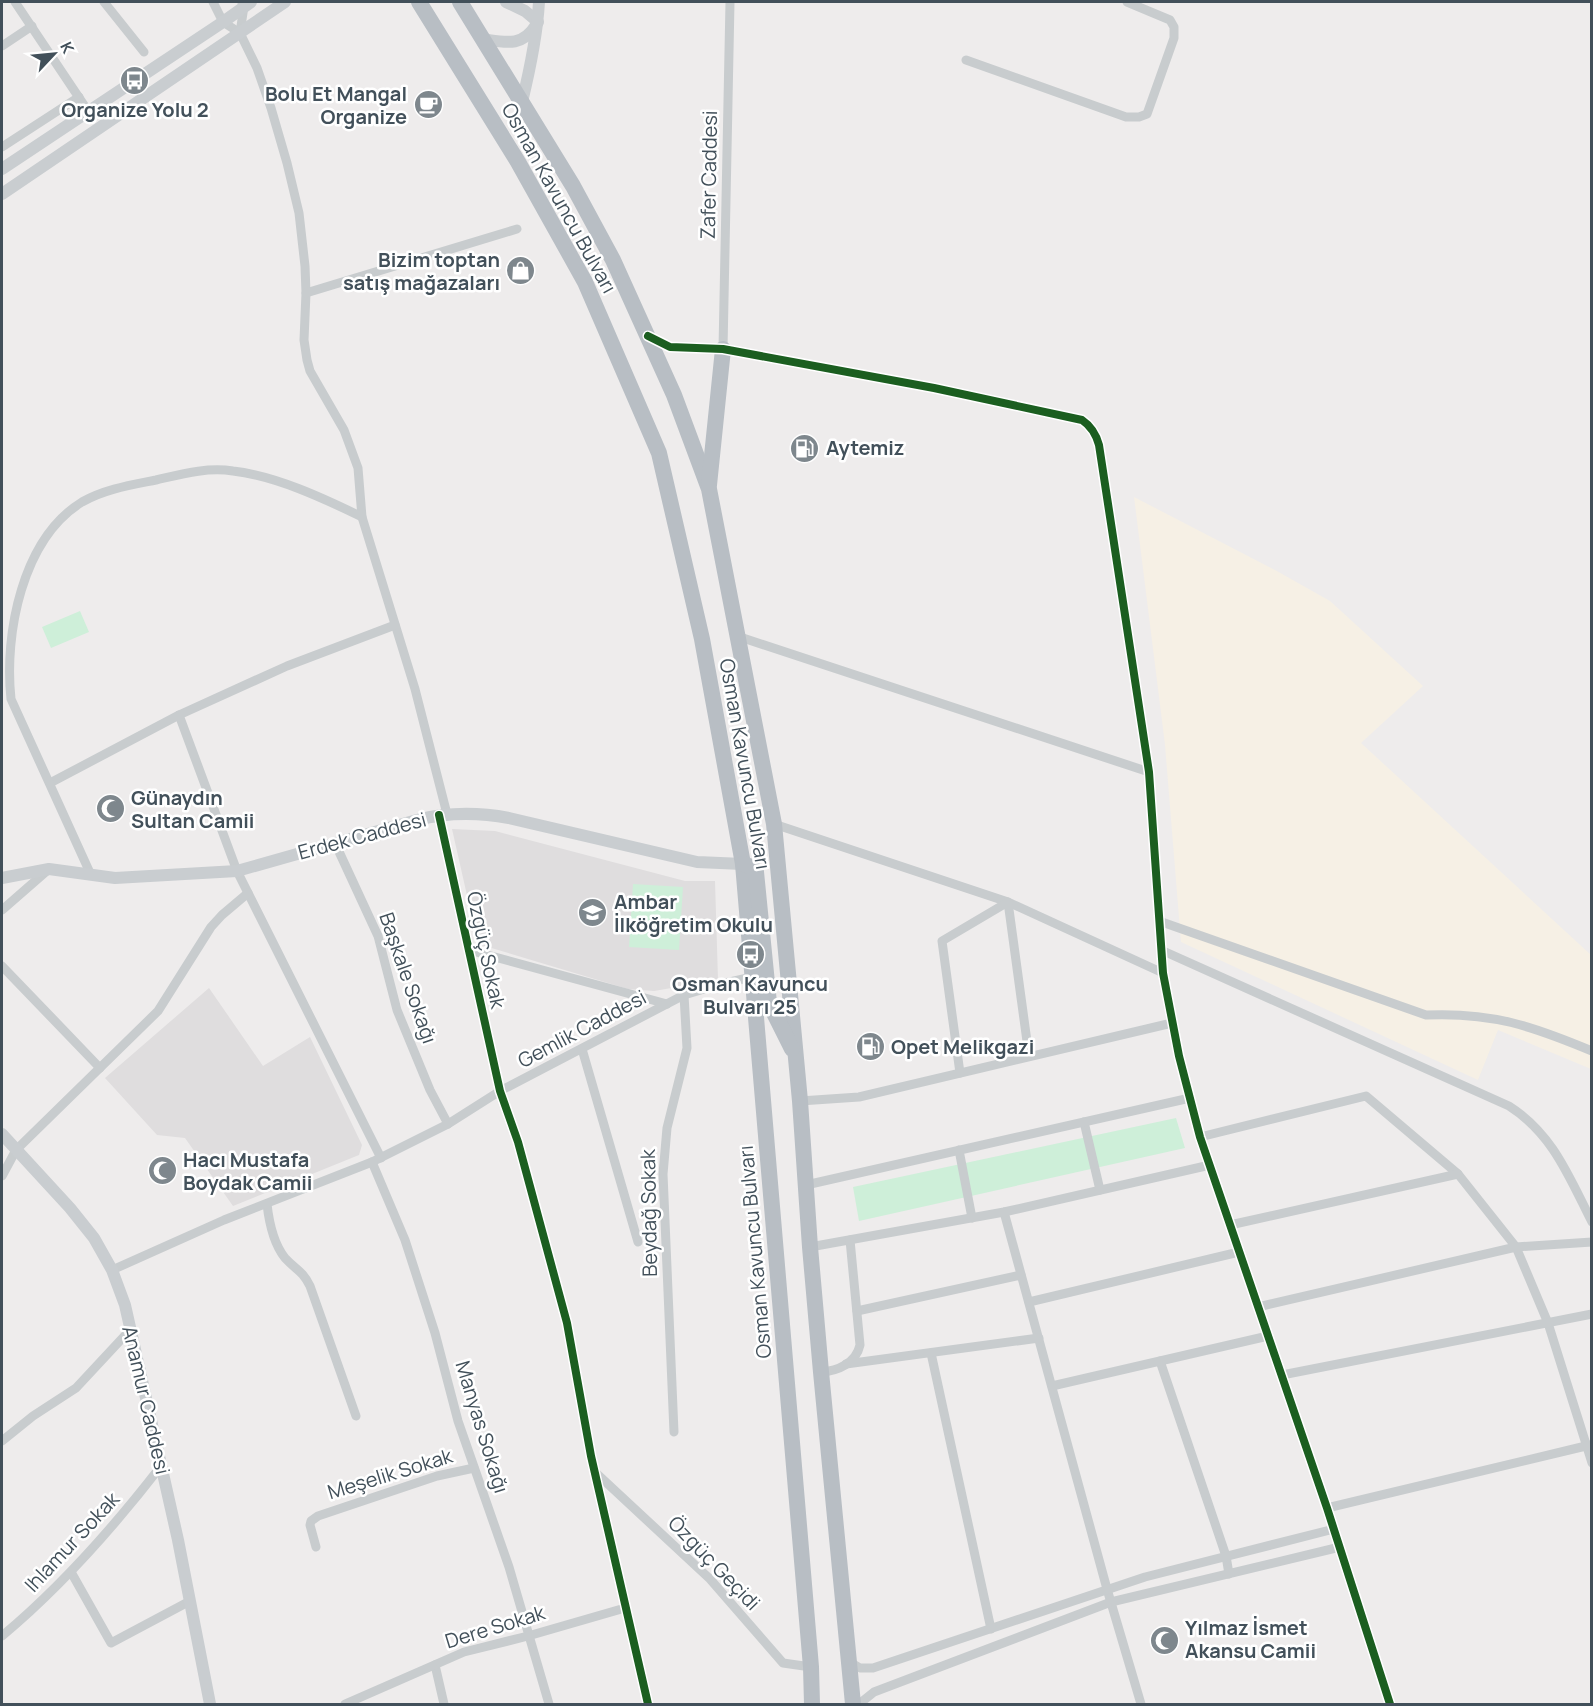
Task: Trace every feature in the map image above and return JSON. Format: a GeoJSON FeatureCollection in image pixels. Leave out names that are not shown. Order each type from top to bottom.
{"type":"FeatureCollection","features":[{"type":"Feature","properties":{"kind":"highway","name":"Osman Kavuncu Bulvarı"},"geometry":{"type":"LineString","coordinates":[[419,2],[524,172],[585,282],[659,453],[702,639],[743,864],[812,1667],[812,1704]]}},
{"type":"Feature","properties":{"kind":"highway","name":"Osman Kavuncu Bulvarı"},"geometry":{"type":"LineString","coordinates":[[460,2],[573,186],[603,242],[674,395],[708,489],[774,824],[800,1101],[821,1372],[854,1704]]}},
{"type":"Feature","properties":{"kind":"highway"},"geometry":{"type":"LineString","coordinates":[[708,489],[723,349]]}},
{"type":"Feature","properties":{"kind":"highway"},"geometry":{"type":"LineString","coordinates":[[743,864],[752,867],[756,872],[769,1003],[796,1058]]}},
{"type":"Feature","properties":{"kind":"street"},"geometry":{"type":"LineString","coordinates":[[15,2],[88,111]]}},
{"type":"Feature","properties":{"kind":"street"},"geometry":{"type":"LineString","coordinates":[[104,2],[144,52]]}},
{"type":"Feature","properties":{"kind":"street"},"geometry":{"type":"LineString","coordinates":[[213,2],[223,22],[240,33]]}},
{"type":"Feature","properties":{"kind":"street"},"geometry":{"type":"LineString","coordinates":[[2,194],[285,2]]}},
{"type":"Feature","properties":{"kind":"street"},"geometry":{"type":"LineString","coordinates":[[506,2],[525,11],[537,22]]}},
{"type":"Feature","properties":{"kind":"street"},"geometry":{"type":"LineString","coordinates":[[522,102],[530,68],[539,2]]}},
{"type":"Feature","properties":{"kind":"street","name":"Zafer Caddesi"},"geometry":{"type":"LineString","coordinates":[[723,349],[730,2]]}},
{"type":"Feature","properties":{"kind":"street"},"geometry":{"type":"LineString","coordinates":[[966,60],[1126,117],[1139,117],[1147,114],[1175,31],[1170,20],[1127,2]]}},
{"type":"Feature","properties":{"kind":"street"},"geometry":{"type":"LineString","coordinates":[[2,169],[223,22],[246,3]]}},
{"type":"Feature","properties":{"kind":"street"},"geometry":{"type":"LineString","coordinates":[[240,33],[246,3]]}},
{"type":"Feature","properties":{"kind":"street"},"geometry":{"type":"LineString","coordinates":[[482,39],[507,42],[520,40],[531,33],[537,22]]}},
{"type":"Feature","properties":{"kind":"street"},"geometry":{"type":"LineString","coordinates":[[2,46],[32,26]]}},
{"type":"Feature","properties":{"kind":"street","name":"Özgüç Sokak"},"geometry":{"type":"LineString","coordinates":[[240,33],[257,68],[287,163],[299,213],[305,266],[304,340],[307,360],[310,371],[344,430],[358,468],[362,517],[415,689],[500,1091],[518,1142],[567,1323],[595,1472],[648,1704]]}},
{"type":"Feature","properties":{"kind":"street"},"geometry":{"type":"LineString","coordinates":[[2,147],[79,97]]}},
{"type":"Feature","properties":{"kind":"street"},"geometry":{"type":"LineString","coordinates":[[306,293],[517,229]]}},
{"type":"Feature","properties":{"kind":"street"},"geometry":{"type":"LineString","coordinates":[[648,336],[670,347],[723,349],[934,388],[1082,420],[1095,434],[1099,445],[1149,772],[1163,974],[1172,1023],[1200,1137],[1327,1508],[1390,1704]]}},
{"type":"Feature","properties":{"kind":"street"},"geometry":{"type":"LineString","coordinates":[[91,875],[50,783],[6,697],[10,645],[29,570],[42,544],[59,521],[69,511],[94,496],[121,487],[221,469],[244,472],[293,487],[362,517]]}},
{"type":"Feature","properties":{"kind":"street"},"geometry":{"type":"LineString","coordinates":[[50,783],[179,715],[287,666],[395,625]]}},
{"type":"Feature","properties":{"kind":"street"},"geometry":{"type":"LineString","coordinates":[[737,636],[1149,772]]}},
{"type":"Feature","properties":{"kind":"street"},"geometry":{"type":"LineString","coordinates":[[179,715],[237,871],[381,1158]]}},
{"type":"Feature","properties":{"kind":"street","name":"Erdek Caddesi"},"geometry":{"type":"LineString","coordinates":[[2,876],[49,869],[115,878],[237,871],[417,820],[443,815],[478,813],[697,862],[743,864]]}},
{"type":"Feature","properties":{"kind":"street"},"geometry":{"type":"LineString","coordinates":[[774,824],[1008,902],[1163,974]]}},
{"type":"Feature","properties":{"kind":"street","name":"Başkale Sokağı"},"geometry":{"type":"LineString","coordinates":[[336,843],[378,936],[397,1010],[430,1090],[448,1124]]}},
{"type":"Feature","properties":{"kind":"street"},"geometry":{"type":"LineString","coordinates":[[2,910],[49,869]]}},
{"type":"Feature","properties":{"kind":"street"},"geometry":{"type":"LineString","coordinates":[[2,1175],[16,1150],[158,1011],[207,932],[222,915],[248,893]]}},
{"type":"Feature","properties":{"kind":"street"},"geometry":{"type":"LineString","coordinates":[[1008,902],[1029,1056]]}},
{"type":"Feature","properties":{"kind":"street"},"geometry":{"type":"LineString","coordinates":[[960,1073],[942,941],[1008,902]]}},
{"type":"Feature","properties":{"kind":"street"},"geometry":{"type":"LineString","coordinates":[[1159,921],[1426,1016],[1489,1017],[1552,1034],[1592,1051]]}},
{"type":"Feature","properties":{"kind":"street"},"geometry":{"type":"LineString","coordinates":[[469,950],[667,1005]]}},
{"type":"Feature","properties":{"kind":"street"},"geometry":{"type":"LineString","coordinates":[[1161,950],[1498,1101],[1519,1113],[1538,1129],[1552,1148],[1592,1222]]}},
{"type":"Feature","properties":{"kind":"street"},"geometry":{"type":"LineString","coordinates":[[2,966],[100,1068]]}},
{"type":"Feature","properties":{"kind":"street","name":"Gemlik Caddesi"},"geometry":{"type":"LineString","coordinates":[[112,1270],[224,1220],[381,1158],[448,1124],[500,1091],[684,996],[752,977]]}},
{"type":"Feature","properties":{"kind":"street","name":"Beydağ Sokak"},"geometry":{"type":"LineString","coordinates":[[674,1432],[663,1174],[667,1128],[687,1048],[684,996]]}},
{"type":"Feature","properties":{"kind":"street"},"geometry":{"type":"LineString","coordinates":[[800,1101],[859,1097],[1172,1023]]}},
{"type":"Feature","properties":{"kind":"street"},"geometry":{"type":"LineString","coordinates":[[582,1049],[638,1242]]}},
{"type":"Feature","properties":{"kind":"street"},"geometry":{"type":"LineString","coordinates":[[1200,1137],[1366,1096],[1458,1174],[1516,1247],[1548,1323],[1589,1445],[1592,1463]]}},
{"type":"Feature","properties":{"kind":"street"},"geometry":{"type":"LineString","coordinates":[[806,1185],[1190,1098]]}},
{"type":"Feature","properties":{"kind":"street"},"geometry":{"type":"LineString","coordinates":[[1084,1122],[1101,1190]]}},
{"type":"Feature","properties":{"kind":"street","name":"Anamur Caddesi"},"geometry":{"type":"LineString","coordinates":[[2,1134],[94,1238],[112,1270],[125,1305],[190,1601],[210,1704]]}},
{"type":"Feature","properties":{"kind":"street"},"geometry":{"type":"LineString","coordinates":[[958,1150],[972,1218]]}},
{"type":"Feature","properties":{"kind":"street","name":"Manyas Sokağı"},"geometry":{"type":"LineString","coordinates":[[372,1162],[405,1240],[435,1333],[458,1421],[509,1567],[549,1704]]}},
{"type":"Feature","properties":{"kind":"street"},"geometry":{"type":"LineString","coordinates":[[810,1247],[1004,1212],[1210,1165]]}},
{"type":"Feature","properties":{"kind":"street"},"geometry":{"type":"LineString","coordinates":[[1230,1225],[1458,1174]]}},
{"type":"Feature","properties":{"kind":"street"},"geometry":{"type":"LineString","coordinates":[[267,1204],[271,1228],[279,1247],[286,1259],[304,1275],[310,1286],[356,1416]]}},
{"type":"Feature","properties":{"kind":"street"},"geometry":{"type":"LineString","coordinates":[[1004,1212],[1107,1589],[1141,1704]]}},
{"type":"Feature","properties":{"kind":"street"},"geometry":{"type":"LineString","coordinates":[[821,1372],[834,1370],[846,1364],[856,1356],[860,1345],[850,1240]]}},
{"type":"Feature","properties":{"kind":"street"},"geometry":{"type":"LineString","coordinates":[[1258,1307],[1516,1247],[1592,1242]]}},
{"type":"Feature","properties":{"kind":"street"},"geometry":{"type":"LineString","coordinates":[[1029,1302],[1239,1252]]}},
{"type":"Feature","properties":{"kind":"street"},"geometry":{"type":"LineString","coordinates":[[857,1311],[1022,1275]]}},
{"type":"Feature","properties":{"kind":"street"},"geometry":{"type":"LineString","coordinates":[[1282,1375],[1592,1314]]}},
{"type":"Feature","properties":{"kind":"street"},"geometry":{"type":"LineString","coordinates":[[2,1441],[33,1416],[76,1388],[130,1330]]}},
{"type":"Feature","properties":{"kind":"street"},"geometry":{"type":"LineString","coordinates":[[1052,1386],[1268,1336]]}},
{"type":"Feature","properties":{"kind":"street"},"geometry":{"type":"LineString","coordinates":[[846,1364],[1039,1338]]}},
{"type":"Feature","properties":{"kind":"street"},"geometry":{"type":"LineString","coordinates":[[931,1353],[991,1629]]}},
{"type":"Feature","properties":{"kind":"street"},"geometry":{"type":"LineString","coordinates":[[1160,1361],[1226,1556],[1228,1574]]}},
{"type":"Feature","properties":{"kind":"street"},"geometry":{"type":"LineString","coordinates":[[1327,1508],[1589,1445]]}},
{"type":"Feature","properties":{"kind":"street","name":"Ihlamur Sokak"},"geometry":{"type":"LineString","coordinates":[[2,1636],[35,1609],[71,1572],[110,1530],[161,1466]]}},
{"type":"Feature","properties":{"kind":"street","name":"Meşelik Sokak"},"geometry":{"type":"LineString","coordinates":[[316,1548],[310,1525],[314,1518],[437,1476],[474,1468]]}},
{"type":"Feature","properties":{"kind":"street","name":"Özgüç Geçidi"},"geometry":{"type":"LineString","coordinates":[[595,1472],[710,1579],[783,1663],[812,1667]]}},
{"type":"Feature","properties":{"kind":"street"},"geometry":{"type":"LineString","coordinates":[[848,1660],[860,1668],[873,1668],[1145,1577],[1334,1529]]}},
{"type":"Feature","properties":{"kind":"street"},"geometry":{"type":"LineString","coordinates":[[859,1704],[867,1696],[882,1689],[1111,1602],[1340,1547]]}},
{"type":"Feature","properties":{"kind":"street"},"geometry":{"type":"LineString","coordinates":[[71,1572],[111,1643],[190,1601]]}},
{"type":"Feature","properties":{"kind":"street","name":"Dere Sokak"},"geometry":{"type":"LineString","coordinates":[[345,1704],[464,1652],[625,1608]]}},
{"type":"Feature","properties":{"kind":"street"},"geometry":{"type":"LineString","coordinates":[[435,1665],[444,1704]]}},
{"type":"Feature","properties":{"kind":"shaded area"},"geometry":{"type":"Polygon","coordinates":[[[1134,497],[1330,601],[1423,686],[1361,743],[1591,955],[1591,1069],[1498,1030],[1478,1080],[1181,942],[1165,745],[1134,497]]]}},
{"type":"Feature","properties":{"kind":"shaded area","name":"Ambar İlköğretim Okulu"},"geometry":{"type":"Polygon","coordinates":[[[452,829],[495,831],[685,881],[715,881],[718,980],[654,991],[628,989],[478,944],[452,829]]]}},
{"type":"Feature","properties":{"kind":"shaded area"},"geometry":{"type":"Polygon","coordinates":[[[209,988],[263,1066],[310,1037],[362,1145],[359,1155],[233,1206],[185,1138],[157,1135],[105,1078],[209,988]]]}},
{"type":"Feature","properties":{"kind":"green space"},"geometry":{"type":"Polygon","coordinates":[[[80,611],[89,632],[51,648],[42,627],[80,611]]]}},
{"type":"Feature","properties":{"kind":"green space"},"geometry":{"type":"Polygon","coordinates":[[[633,884],[683,887],[679,950],[629,947],[633,884]]]}},
{"type":"Feature","properties":{"kind":"green space"},"geometry":{"type":"Polygon","coordinates":[[[1176,1118],[1185,1148],[859,1221],[853,1187],[1176,1118]]]}},
{"type":"Feature","properties":{"kind":"cycle path"},"geometry":{"type":"LineString","coordinates":[[648,336],[670,347],[723,349],[934,388],[1082,420],[1095,434],[1099,445],[1149,772],[1163,973],[1179,1056],[1200,1137],[1327,1508],[1390,1704]]}},
{"type":"Feature","properties":{"kind":"cycle path"},"geometry":{"type":"LineString","coordinates":[[439,815],[500,1091],[518,1142],[567,1323],[591,1456],[648,1704]]}},
{"type":"Feature","properties":{"kind":"place","name":"Organize Yolu 2"},"geometry":{"type":"Point","coordinates":[135,80]}},
{"type":"Feature","properties":{"kind":"place","name":"Bolu Et Mangal Organize"},"geometry":{"type":"Point","coordinates":[428,105]}},
{"type":"Feature","properties":{"kind":"place","name":"Bizim toptan satış mağazaları"},"geometry":{"type":"Point","coordinates":[521,271]}},
{"type":"Feature","properties":{"kind":"place","name":"Aytemiz"},"geometry":{"type":"Point","coordinates":[805,448]}},
{"type":"Feature","properties":{"kind":"place","name":"Günaydın Sultan Camii"},"geometry":{"type":"Point","coordinates":[110,809]}},
{"type":"Feature","properties":{"kind":"place","name":"Ambar İlköğretim Okulu"},"geometry":{"type":"Point","coordinates":[593,913]}},
{"type":"Feature","properties":{"kind":"place","name":"Osman Kavuncu Bulvarı 25"},"geometry":{"type":"Point","coordinates":[750,954]}},
{"type":"Feature","properties":{"kind":"place","name":"Opet Melikgazi"},"geometry":{"type":"Point","coordinates":[870,1047]}},
{"type":"Feature","properties":{"kind":"place","name":"Hacı Mustafa Boydak Camii"},"geometry":{"type":"Point","coordinates":[162,1171]}},
{"type":"Feature","properties":{"kind":"place","name":"Yılmaz İsmet Akansu Camii"},"geometry":{"type":"Point","coordinates":[1164,1640]}}]}
